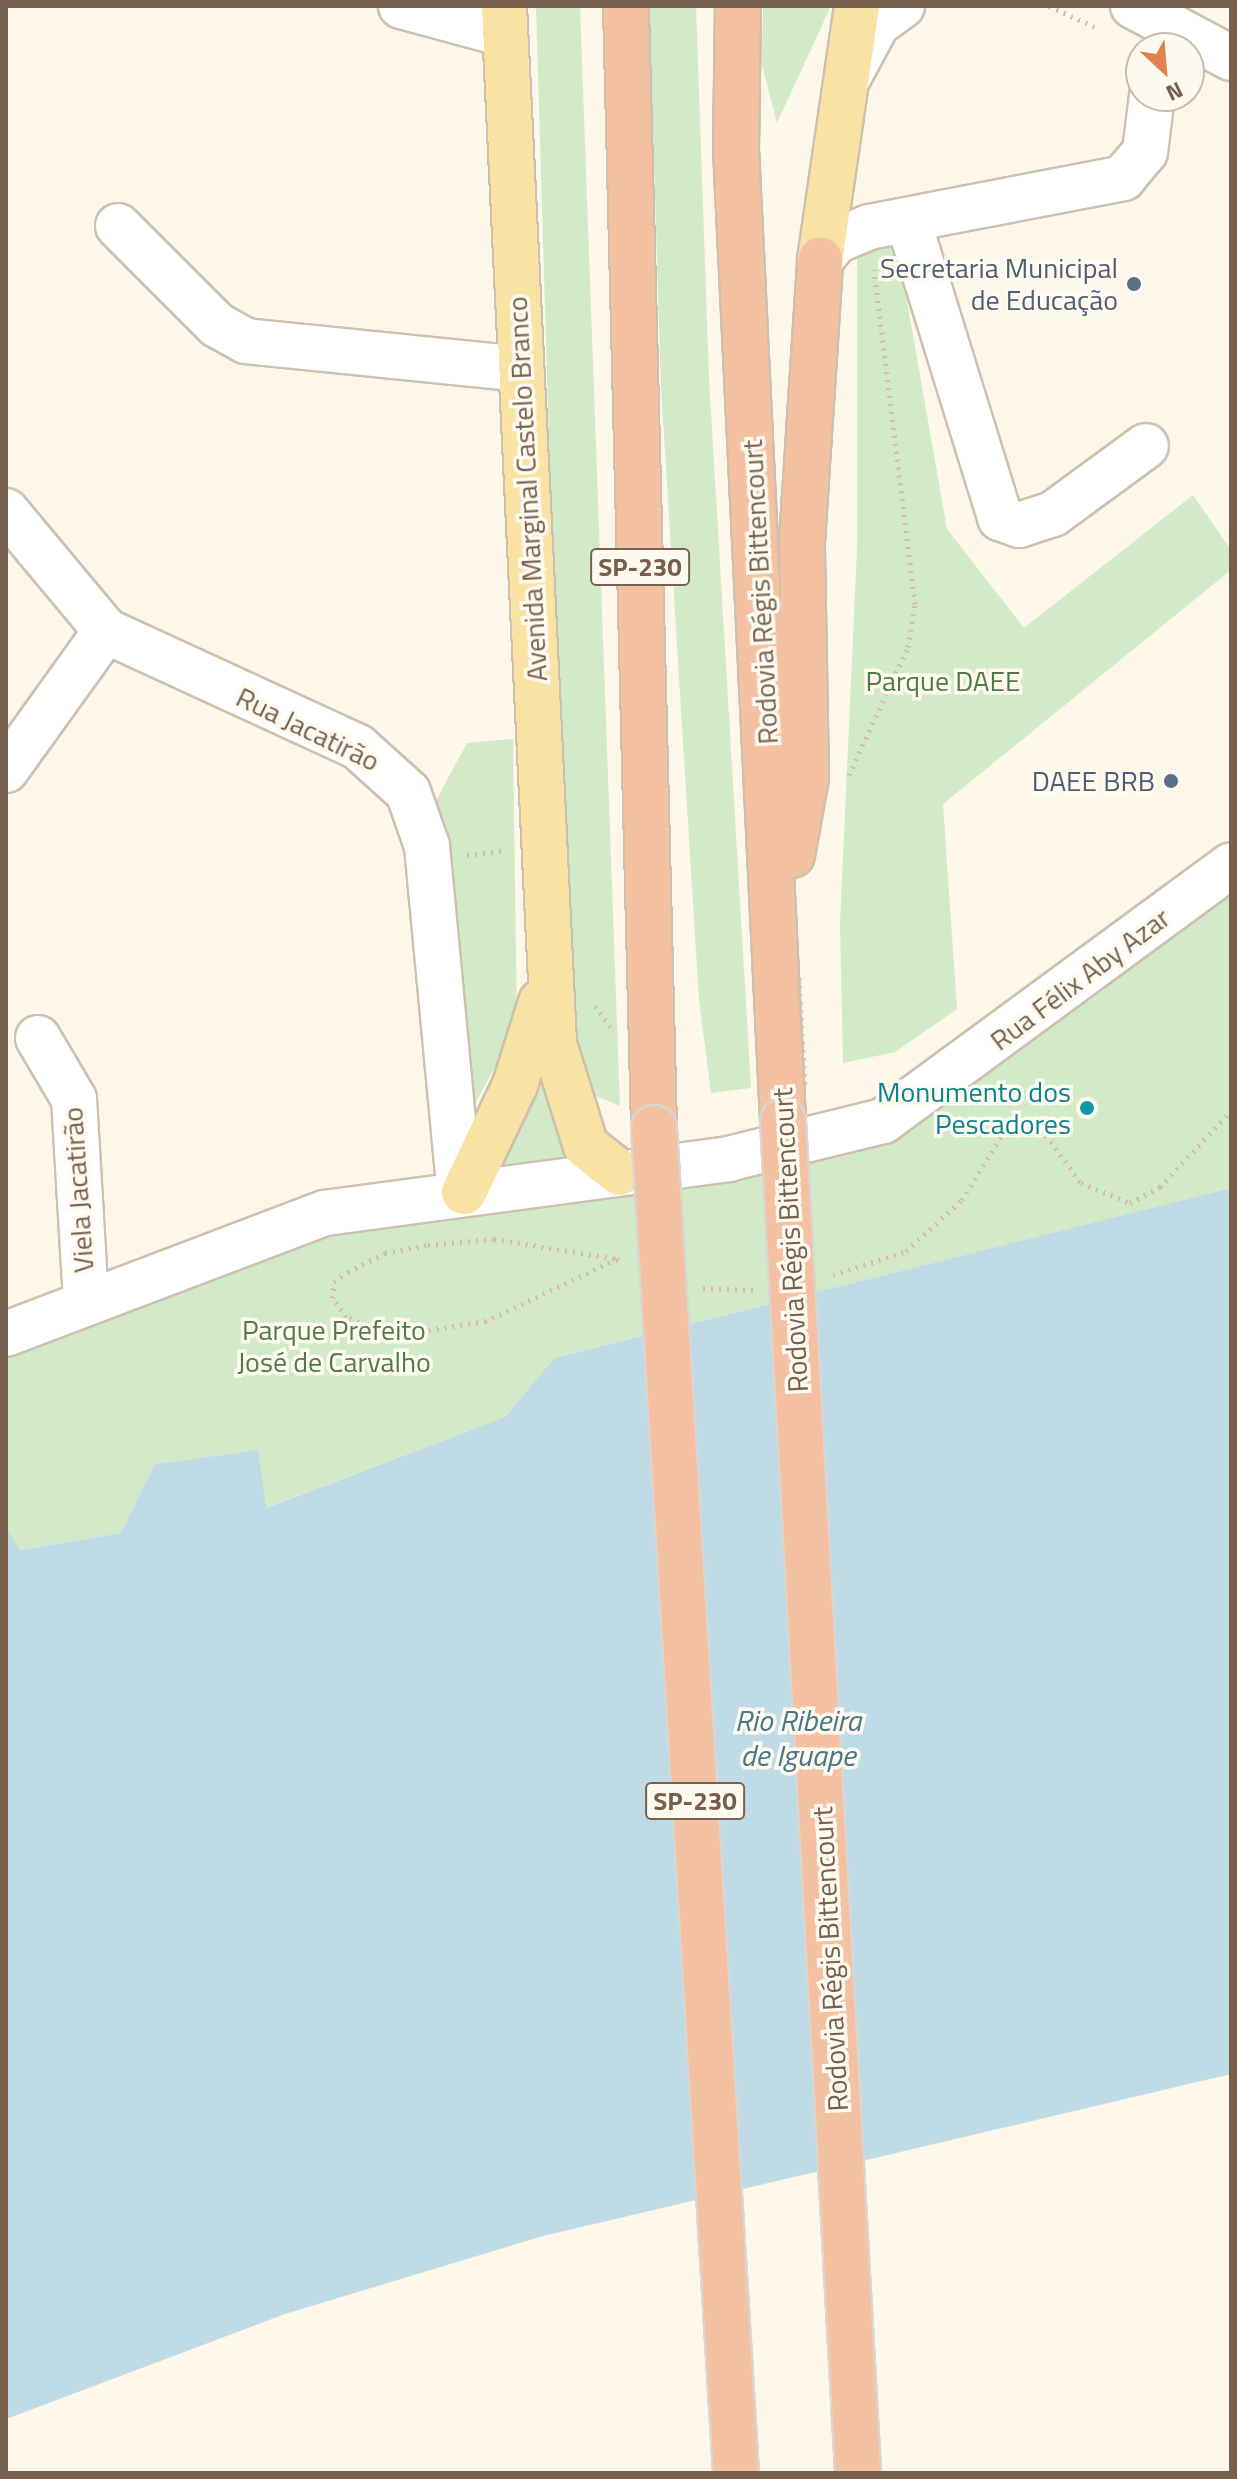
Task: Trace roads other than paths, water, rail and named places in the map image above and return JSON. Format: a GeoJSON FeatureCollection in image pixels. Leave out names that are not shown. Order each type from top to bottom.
{"type":"FeatureCollection","features":[{"type":"Feature","properties":{"kind":"highway","name":"SP-230"},"geometry":{"type":"LineString","coordinates":[[626,6],[654,1128],[736,2473]]}},
{"type":"Feature","properties":{"kind":"highway","name":"Rodovia Régis Bittencourt"},"geometry":{"type":"LineString","coordinates":[[738,6],[736,149],[789,946],[783,1121],[858,2473]]}},
{"type":"Feature","properties":{"kind":"highway"},"geometry":{"type":"LineString","coordinates":[[789,946],[806,778],[802,542],[820,260]]}},
{"type":"Feature","properties":{"kind":"main road"},"geometry":{"type":"LineString","coordinates":[[820,260],[839,105],[857,6]]}},
{"type":"Feature","properties":{"kind":"main road","name":"Avenida Marginal Castelo Branco"},"geometry":{"type":"LineString","coordinates":[[504,20],[546,844],[549,972],[558,1067],[575,1122],[591,1155],[620,1173]]}},
{"type":"Feature","properties":{"kind":"main road","name":"Avenida Marginal Castelo Branco"},"geometry":{"type":"LineString","coordinates":[[462,1192],[519,1074],[549,972]]}},
{"type":"Feature","properties":{"kind":"street"},"geometry":{"type":"LineString","coordinates":[[401,6],[504,20]]}},
{"type":"Feature","properties":{"kind":"street"},"geometry":{"type":"LineString","coordinates":[[839,105],[865,42],[902,6]]}},
{"type":"Feature","properties":{"kind":"street"},"geometry":{"type":"LineString","coordinates":[[1150,23],[1231,58]]}},
{"type":"Feature","properties":{"kind":"street"},"geometry":{"type":"LineString","coordinates":[[820,260],[836,241],[888,224],[1123,178],[1145,152],[1150,112]]}},
{"type":"Feature","properties":{"kind":"street"},"geometry":{"type":"LineString","coordinates":[[888,224],[1000,518],[1019,525],[1053,514],[1146,446]]}},
{"type":"Feature","properties":{"kind":"street"},"geometry":{"type":"LineString","coordinates":[[118,226],[217,325],[246,341],[521,369]]}},
{"type":"Feature","properties":{"kind":"street","name":"Rua Jacatirão"},"geometry":{"type":"LineString","coordinates":[[6,511],[106,631],[380,761],[418,810],[429,861],[462,1192]]}},
{"type":"Feature","properties":{"kind":"street"},"geometry":{"type":"LineString","coordinates":[[6,770],[106,631]]}},
{"type":"Feature","properties":{"kind":"street","name":"Rua Félix Aby Azar"},"geometry":{"type":"LineString","coordinates":[[6,1334],[325,1213],[462,1192],[728,1159],[883,1121],[1231,865]]}},
{"type":"Feature","properties":{"kind":"street","name":"Viela Jacatirão"},"geometry":{"type":"LineString","coordinates":[[38,1038],[74,1099],[86,1303]]}},
{"type":"Feature","properties":{"kind":"water","name":"Rio Ribeira de Iguape"},"geometry":{"type":"Polygon","coordinates":[[[1231,1188],[1231,2074],[543,2236],[285,2314],[6,2419],[6,1528],[20,1550],[121,1533],[155,1464],[258,1450],[266,1508],[505,1417],[554,1358],[1231,1188]]]}},
{"type":"Feature","properties":{"kind":"place","name":"Secretaria Municipal de Educação"},"geometry":{"type":"Point","coordinates":[1134,284]}},
{"type":"Feature","properties":{"kind":"place","name":"DAEE BRB"},"geometry":{"type":"Point","coordinates":[1171,781]}},
{"type":"Feature","properties":{"kind":"place","name":"Monumento dos Pescadores"},"geometry":{"type":"Point","coordinates":[1087,1108]}},
{"type":"Feature","properties":{"kind":"park label","name":"Parque DAEE"},"geometry":{"type":"Point","coordinates":[943,681]}},
{"type":"Feature","properties":{"kind":"park label","name":"Parque Prefeito José de Carvalho"},"geometry":{"type":"Point","coordinates":[334,1346]}}]}
